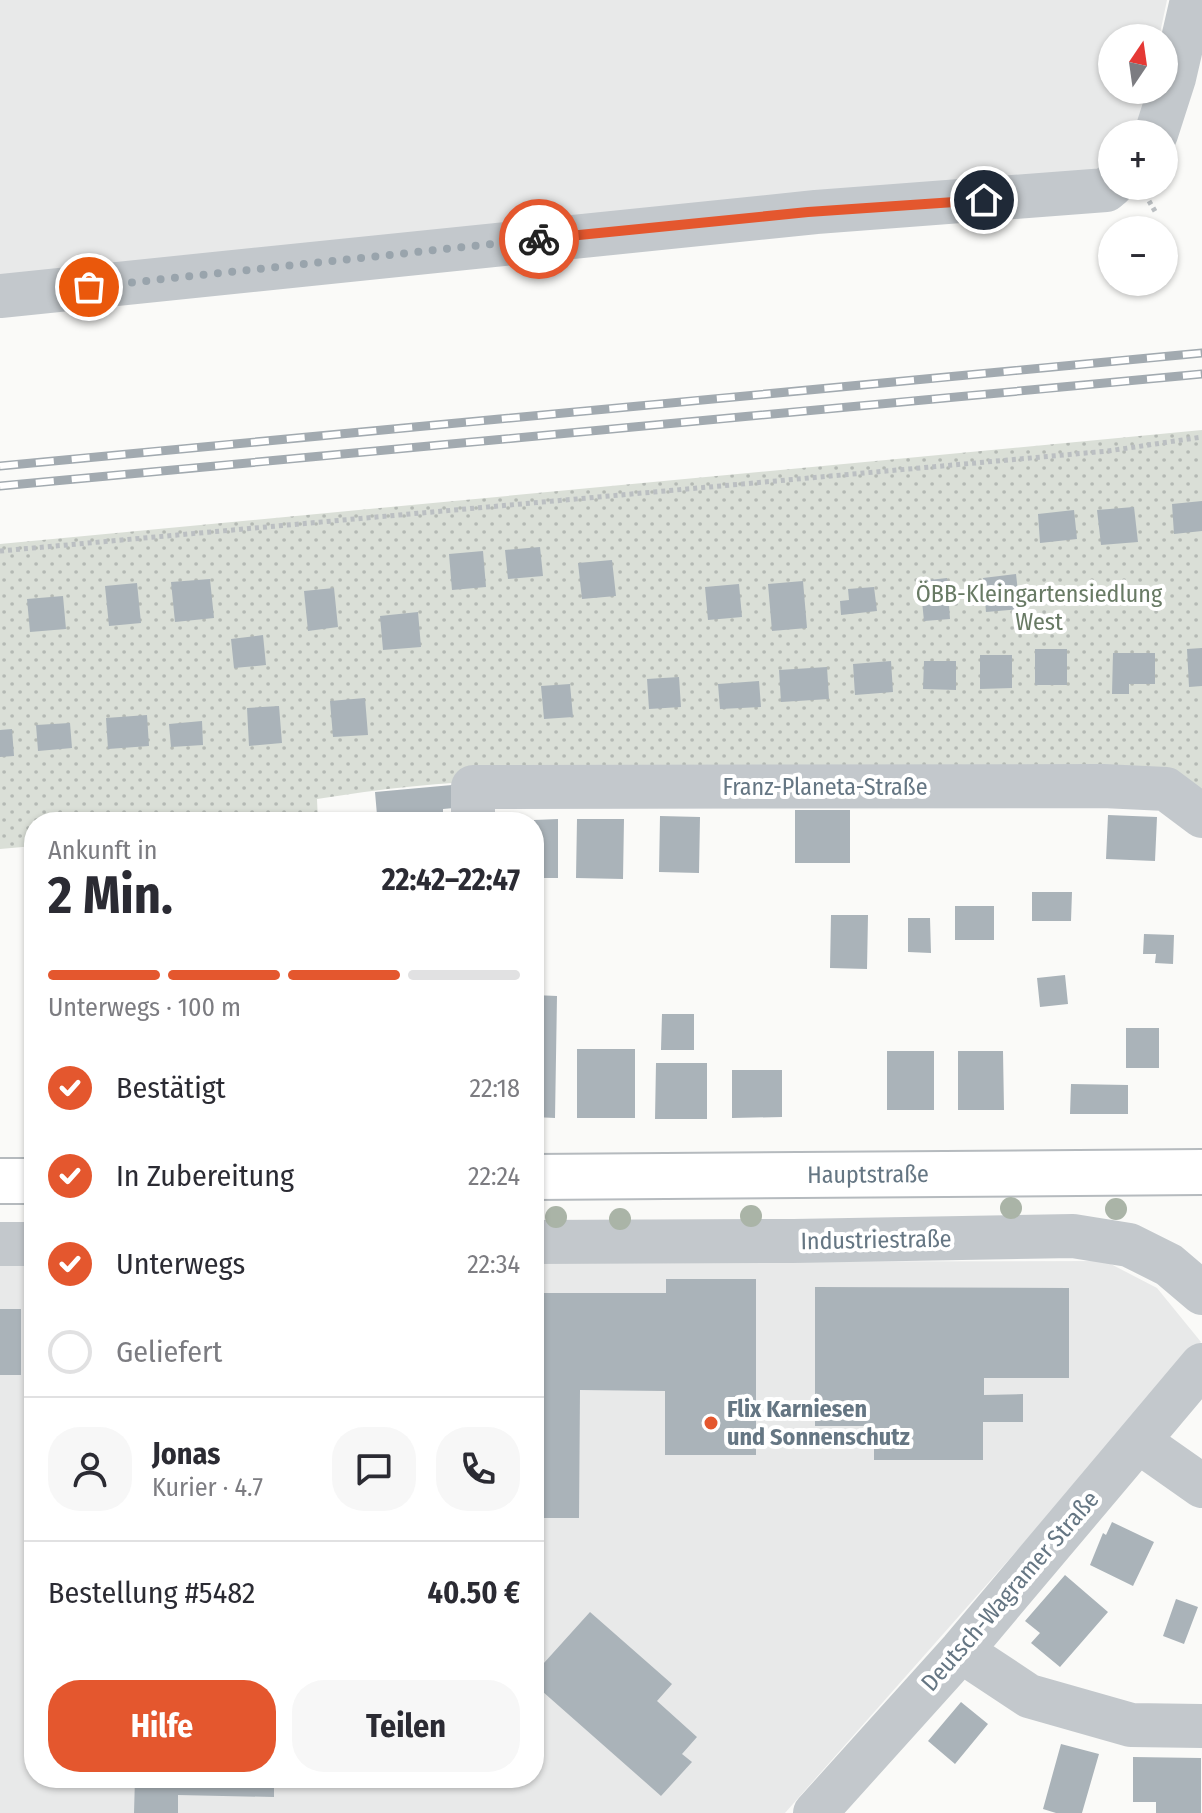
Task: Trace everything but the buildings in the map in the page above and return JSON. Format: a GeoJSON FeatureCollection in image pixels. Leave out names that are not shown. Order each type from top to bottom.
{"type":"FeatureCollection","features":[{"type":"Feature","properties":{"kind":"main road","name":"Hauptstraße"},"geometry":{"type":"LineString","coordinates":[[544,1177],[1202,1172]]}},
{"type":"Feature","properties":{"kind":"main road"},"geometry":{"type":"LineString","coordinates":[[0,1181],[24,1181]]}},
{"type":"Feature","properties":{"kind":"street"},"geometry":{"type":"LineString","coordinates":[[1160,120],[1192,0]]}},
{"type":"Feature","properties":{"kind":"street"},"geometry":{"type":"LineString","coordinates":[[0,296],[808,212],[1098,191]]}},
{"type":"Feature","properties":{"kind":"street","name":"Franz-Planeta-Straße"},"geometry":{"type":"LineString","coordinates":[[473,812],[473,787],[1103,786],[1166,789],[1202,816]]}},
{"type":"Feature","properties":{"kind":"street","name":"Industriestraße"},"geometry":{"type":"LineString","coordinates":[[544,1242],[1073,1236],[1129,1245],[1169,1265],[1202,1293]]}},
{"type":"Feature","properties":{"kind":"street"},"geometry":{"type":"LineString","coordinates":[[0,1244],[24,1244]]}},
{"type":"Feature","properties":{"kind":"street","name":"Deutsch-Wagramer Straße"},"geometry":{"type":"LineString","coordinates":[[815,1813],[961,1651],[1202,1365]]}},
{"type":"Feature","properties":{"kind":"street"},"geometry":{"type":"LineString","coordinates":[[1138,1441],[1202,1486]]}},
{"type":"Feature","properties":{"kind":"street"},"geometry":{"type":"LineString","coordinates":[[961,1651],[1029,1696],[1131,1725],[1202,1726]]}},
{"type":"Feature","properties":{"kind":"path"},"geometry":{"type":"LineString","coordinates":[[1149,200],[1156,213]]}},
{"type":"Feature","properties":{"kind":"path"},"geometry":{"type":"LineString","coordinates":[[0,551],[1108,451],[1202,437]]}},
{"type":"Feature","properties":{"kind":"shaded area"},"geometry":{"type":"Polygon","coordinates":[[[0,0],[1167,0],[1162,24],[1098,24],[1098,104],[1146,104],[1143,120],[1098,120],[1098,169],[0,287],[0,0]]]}},
{"type":"Feature","properties":{"kind":"shaded area"},"geometry":{"type":"Polygon","coordinates":[[[1105,1261],[1157,1288],[1201,1342],[785,1813],[0,1813],[0,1264],[24,1264],[24,1788],[544,1788],[544,1262],[1105,1261]]]}},
{"type":"Feature","properties":{"kind":"green space","name":"ÖBB-Kleingartensiedlung West"},"geometry":{"type":"Polygon","coordinates":[[[1202,430],[1202,797],[483,781],[412,786],[317,799],[318,812],[24,812],[24,847],[0,849],[0,544],[1202,430]]]}},
{"type":"Feature","properties":{"kind":"railway"},"geometry":{"type":"LineString","coordinates":[[0,466],[1202,353]]}},
{"type":"Feature","properties":{"kind":"railway"},"geometry":{"type":"LineString","coordinates":[[0,486],[1202,374]]}},
{"type":"Feature","properties":{"kind":"way so far"},"geometry":{"type":"LineString","coordinates":[[89,287],[539,239]]}},
{"type":"Feature","properties":{"kind":"place","name":"Flix Karniesen und Sonnenschutz"},"geometry":{"type":"Point","coordinates":[711,1423]}},
{"type":"Feature","properties":{"kind":"route"},"geometry":{"type":"LineString","coordinates":[[539,239],[808,212],[984,200]]}}]}
